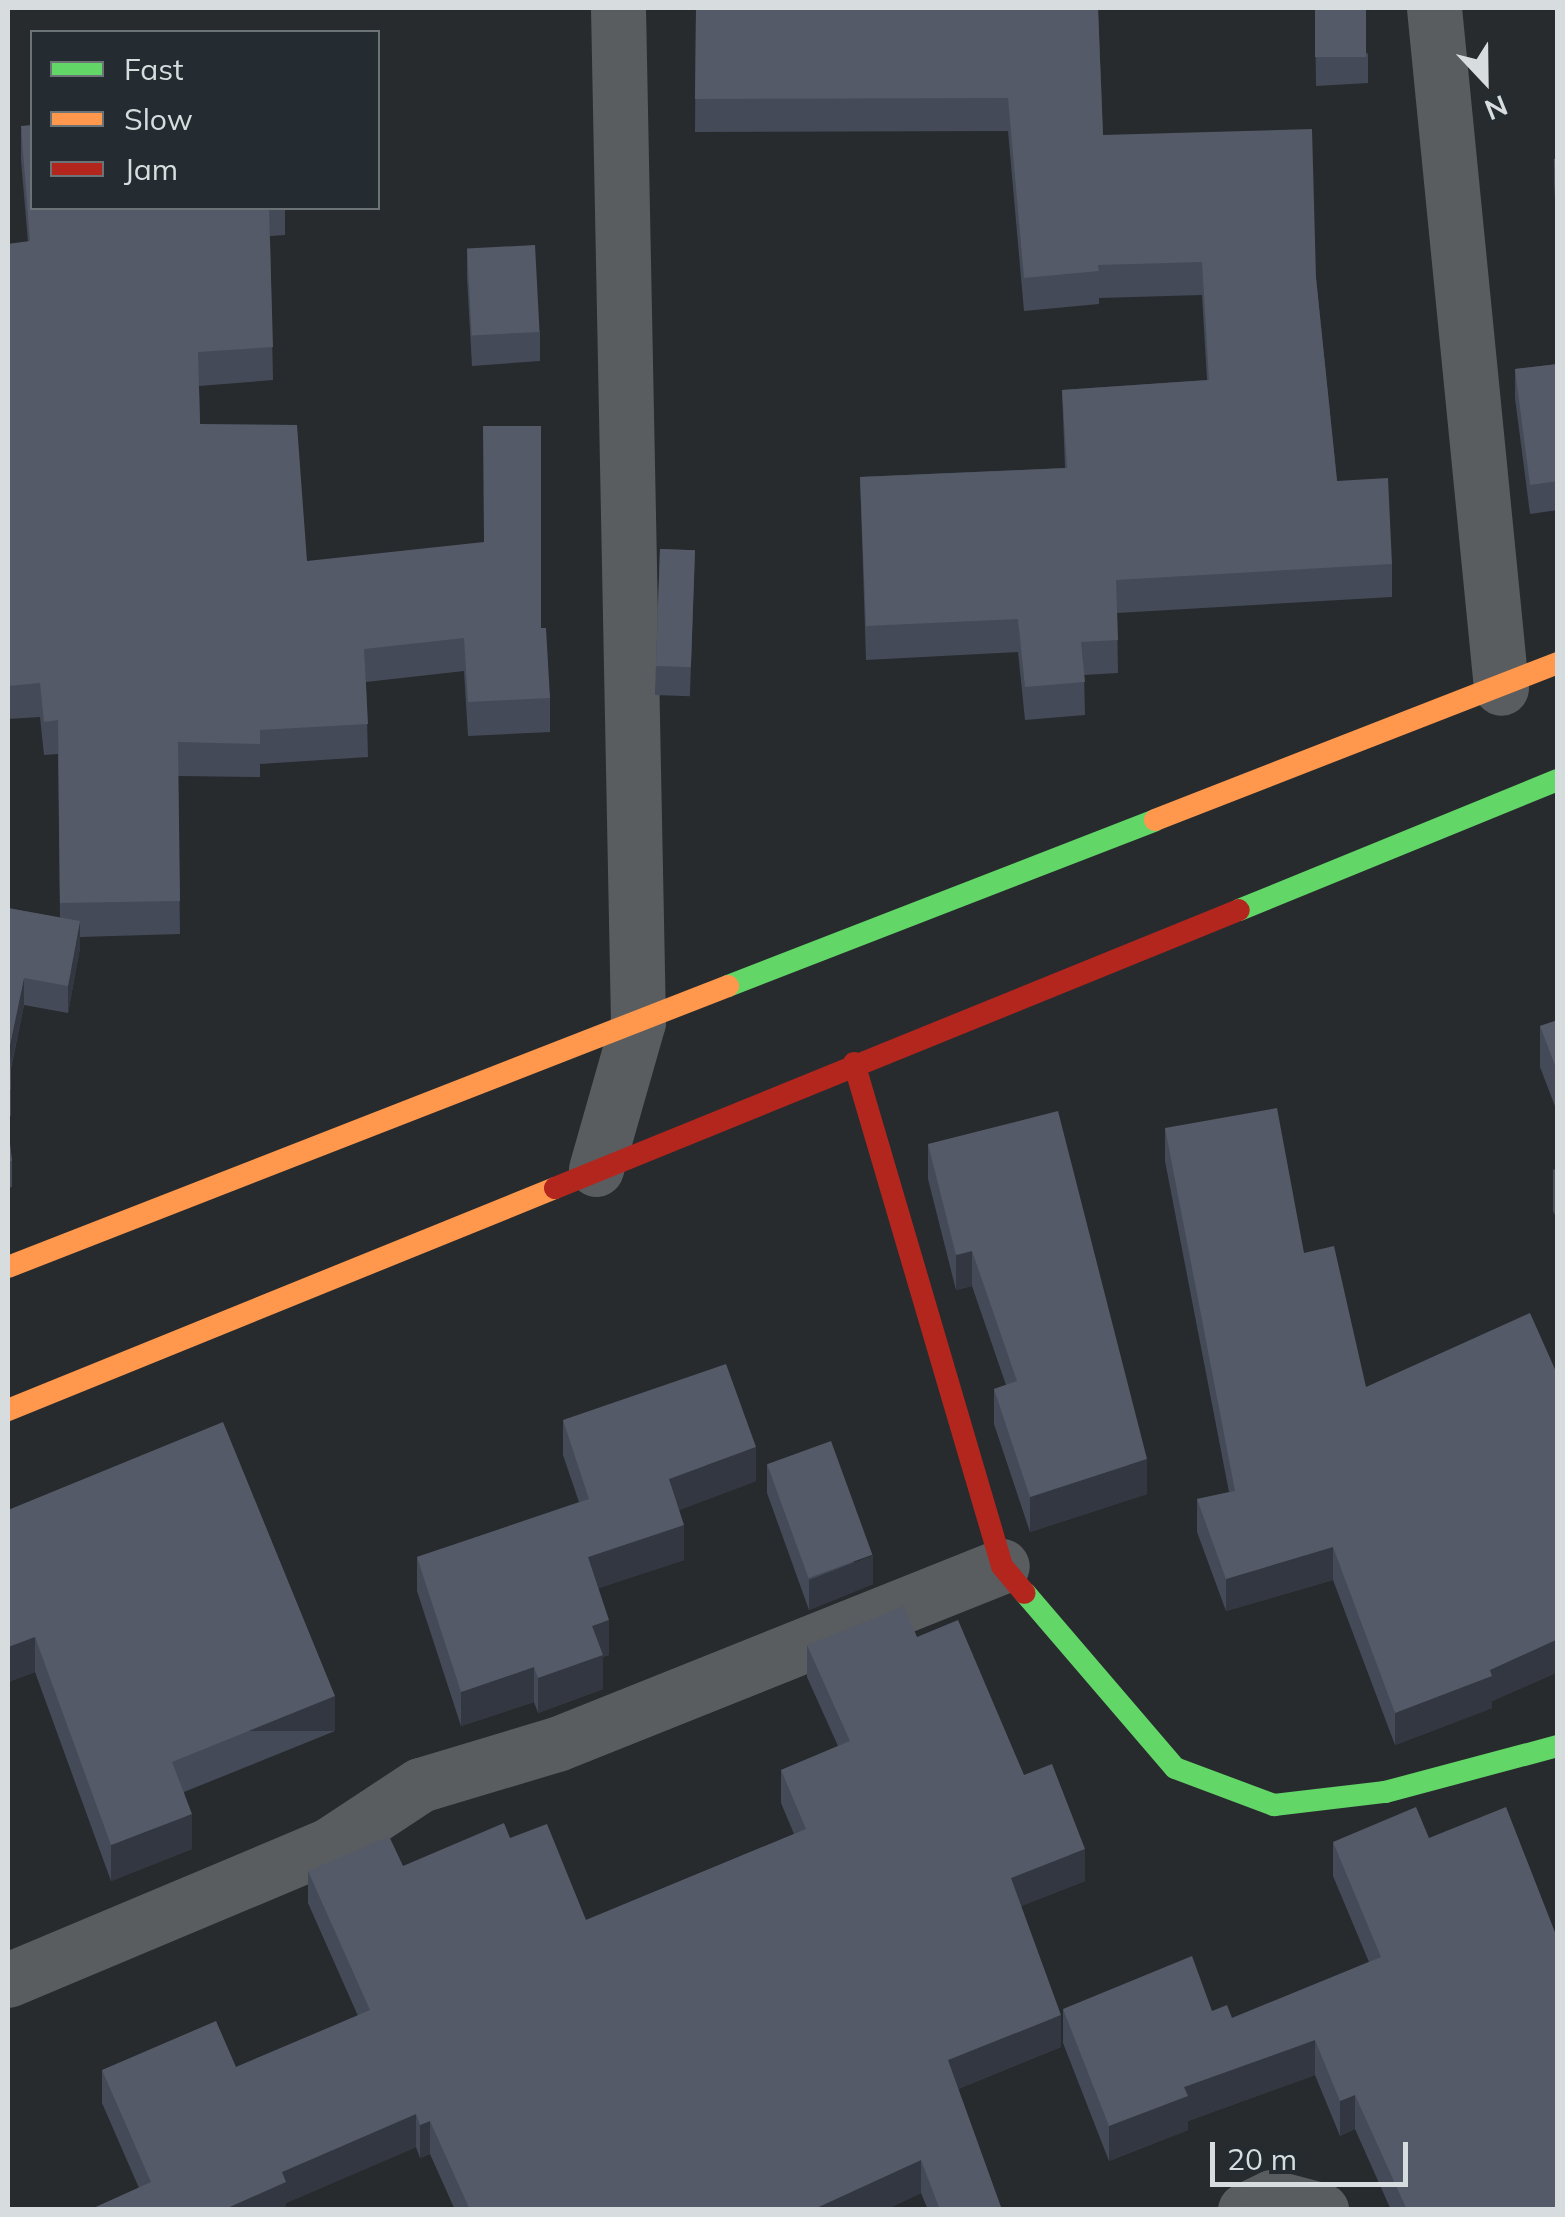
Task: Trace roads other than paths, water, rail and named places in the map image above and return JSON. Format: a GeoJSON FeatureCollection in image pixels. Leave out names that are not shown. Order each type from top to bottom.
{"type":"FeatureCollection","features":[{"type":"Feature","properties":{"kind":"street"},"geometry":{"type":"LineString","coordinates":[[596,1169],[638,1022],[618,8]]}},
{"type":"Feature","properties":{"kind":"street"},"geometry":{"type":"LineString","coordinates":[[1434,8],[1500,688]]}},
{"type":"Feature","properties":{"kind":"street"},"geometry":{"type":"LineString","coordinates":[[8,1267],[1500,688],[1558,662]]}},
{"type":"Feature","properties":{"kind":"street"},"geometry":{"type":"LineString","coordinates":[[8,1410],[1558,780]]}},
{"type":"Feature","properties":{"kind":"street"},"geometry":{"type":"LineString","coordinates":[[854,1063],[1002,1566],[1175,1768],[1274,1805],[1385,1792],[1558,1746]]}},
{"type":"Feature","properties":{"kind":"street"},"geometry":{"type":"LineString","coordinates":[[8,1980],[330,1846],[420,1785],[556,1744],[1002,1566]]}},
{"type":"Feature","properties":{"kind":"street"},"geometry":{"type":"LineString","coordinates":[[1246,2210],[1272,2197],[1321,2210]]}}]}
